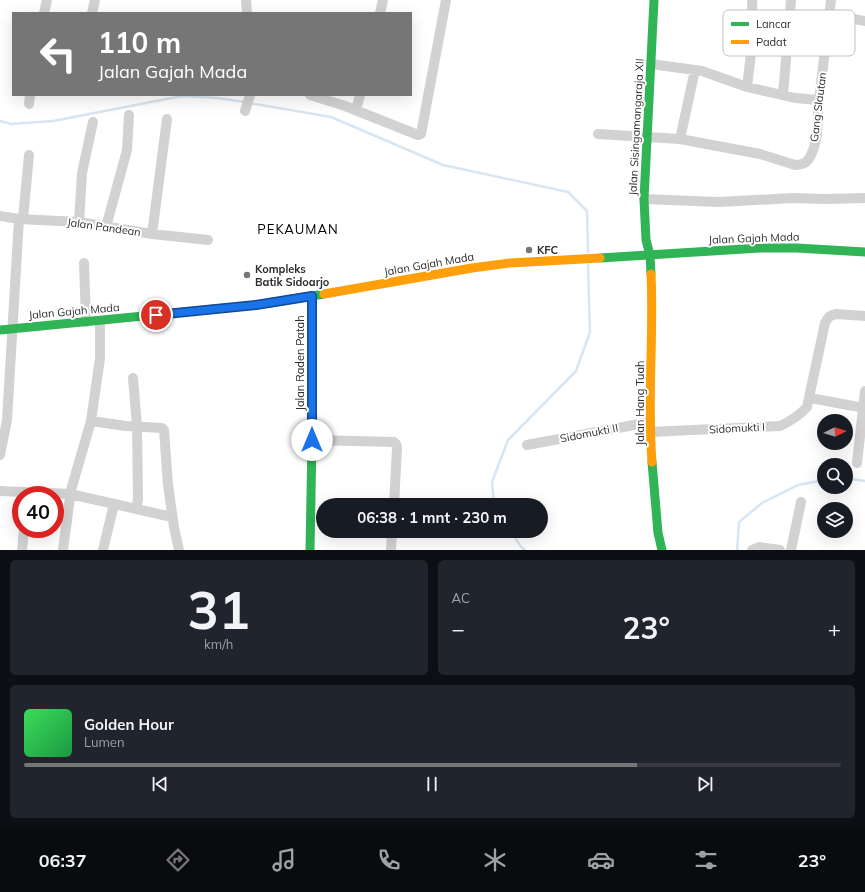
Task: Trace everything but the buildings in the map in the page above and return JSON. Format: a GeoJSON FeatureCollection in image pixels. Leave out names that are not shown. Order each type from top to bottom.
{"type":"FeatureCollection","features":[{"type":"Feature","properties":{"kind":"main road","name":"Jalan Sisingamangaraja XII"},"geometry":{"type":"LineString","coordinates":[[650,255],[646,240],[644,199],[654,0]]}},
{"type":"Feature","properties":{"kind":"main road","name":"Jalan Gajah Mada"},"geometry":{"type":"LineString","coordinates":[[0,330],[218,309],[312,296],[472,268],[510,263],[760,248],[797,248],[865,252]]}},
{"type":"Feature","properties":{"kind":"main road","name":"Jalan Hang Tuah"},"geometry":{"type":"LineString","coordinates":[[650,255],[653,310],[650,432],[658,533],[662,550]]}},
{"type":"Feature","properties":{"kind":"main road","name":"Jalan Raden Patah"},"geometry":{"type":"LineString","coordinates":[[310,550],[312,296]]}},
{"type":"Feature","properties":{"kind":"street"},"geometry":{"type":"LineString","coordinates":[[44,12],[47,0]]}},
{"type":"Feature","properties":{"kind":"street"},"geometry":{"type":"LineString","coordinates":[[92,12],[95,0]]}},
{"type":"Feature","properties":{"kind":"street"},"geometry":{"type":"LineString","coordinates":[[246,0],[247,12]]}},
{"type":"Feature","properties":{"kind":"street"},"geometry":{"type":"LineString","coordinates":[[380,12],[383,0]]}},
{"type":"Feature","properties":{"kind":"street"},"geometry":{"type":"LineString","coordinates":[[313,96],[356,110],[418,135],[421,134],[446,0]]}},
{"type":"Feature","properties":{"kind":"street"},"geometry":{"type":"LineString","coordinates":[[752,0],[752,10]]}},
{"type":"Feature","properties":{"kind":"street"},"geometry":{"type":"LineString","coordinates":[[790,10],[791,0]]}},
{"type":"Feature","properties":{"kind":"street","name":"Gang Slautan"},"geometry":{"type":"LineString","coordinates":[[830,10],[831,0]]}},
{"type":"Feature","properties":{"kind":"street"},"geometry":{"type":"LineString","coordinates":[[855,19],[865,21]]}},
{"type":"Feature","properties":{"kind":"street"},"geometry":{"type":"LineString","coordinates":[[747,87],[751,56]]}},
{"type":"Feature","properties":{"kind":"street"},"geometry":{"type":"LineString","coordinates":[[783,95],[786,56]]}},
{"type":"Feature","properties":{"kind":"street","name":"Gang Slautan"},"geometry":{"type":"LineString","coordinates":[[680,139],[760,154],[795,165],[804,163],[808,160],[816,143],[819,100],[825,56]]}},
{"type":"Feature","properties":{"kind":"street"},"geometry":{"type":"LineString","coordinates":[[651,64],[702,71],[747,87],[795,98],[819,100]]}},
{"type":"Feature","properties":{"kind":"street"},"geometry":{"type":"LineString","coordinates":[[598,134],[680,139],[695,70]]}},
{"type":"Feature","properties":{"kind":"street"},"geometry":{"type":"LineString","coordinates":[[245,111],[250,96]]}},
{"type":"Feature","properties":{"kind":"street"},"geometry":{"type":"LineString","coordinates":[[356,110],[360,96]]}},
{"type":"Feature","properties":{"kind":"street"},"geometry":{"type":"LineString","coordinates":[[106,227],[127,150],[129,115]]}},
{"type":"Feature","properties":{"kind":"street"},"geometry":{"type":"LineString","coordinates":[[152,234],[167,119]]}},
{"type":"Feature","properties":{"kind":"street"},"geometry":{"type":"LineString","coordinates":[[79,222],[82,173],[93,122]]}},
{"type":"Feature","properties":{"kind":"street"},"geometry":{"type":"LineString","coordinates":[[0,455],[7,420],[12,329],[21,219],[29,155]]}},
{"type":"Feature","properties":{"kind":"street"},"geometry":{"type":"LineString","coordinates":[[644,199],[719,202],[793,198],[865,198]]}},
{"type":"Feature","properties":{"kind":"street","name":"Jalan Pandean"},"geometry":{"type":"LineString","coordinates":[[0,216],[21,219],[79,222],[152,234],[208,240]]}},
{"type":"Feature","properties":{"kind":"street"},"geometry":{"type":"LineString","coordinates":[[84,263],[86,322]]}},
{"type":"Feature","properties":{"kind":"street","name":"Sidomukti I"},"geometry":{"type":"LineString","coordinates":[[650,432],[780,426],[800,415],[808,408],[825,323],[828,317],[836,314],[865,316]]}},
{"type":"Feature","properties":{"kind":"street"},"geometry":{"type":"LineString","coordinates":[[63,550],[70,494],[91,421],[100,358],[100,321]]}},
{"type":"Feature","properties":{"kind":"street"},"geometry":{"type":"LineString","coordinates":[[133,378],[137,426],[138,499],[136,510]]}},
{"type":"Feature","properties":{"kind":"street"},"geometry":{"type":"LineString","coordinates":[[857,463],[865,391]]}},
{"type":"Feature","properties":{"kind":"street"},"geometry":{"type":"LineString","coordinates":[[810,398],[864,408]]}},
{"type":"Feature","properties":{"kind":"street"},"geometry":{"type":"LineString","coordinates":[[91,421],[162,428],[165,432],[168,485],[172,517],[179,550]]}},
{"type":"Feature","properties":{"kind":"street","name":"Sidomukti II"},"geometry":{"type":"LineString","coordinates":[[527,445],[650,422]]}},
{"type":"Feature","properties":{"kind":"street"},"geometry":{"type":"LineString","coordinates":[[312,440],[394,442],[397,448],[394,498]]}},
{"type":"Feature","properties":{"kind":"street"},"geometry":{"type":"LineString","coordinates":[[0,491],[12,492]]}},
{"type":"Feature","properties":{"kind":"street"},"geometry":{"type":"LineString","coordinates":[[64,494],[70,494],[172,517]]}},
{"type":"Feature","properties":{"kind":"street"},"geometry":{"type":"LineString","coordinates":[[790,550],[801,502]]}},
{"type":"Feature","properties":{"kind":"street"},"geometry":{"type":"LineString","coordinates":[[103,550],[114,504]]}},
{"type":"Feature","properties":{"kind":"street"},"geometry":{"type":"LineString","coordinates":[[22,550],[23,538]]}},
{"type":"Feature","properties":{"kind":"street"},"geometry":{"type":"LineString","coordinates":[[391,550],[392,538]]}},
{"type":"Feature","properties":{"kind":"street"},"geometry":{"type":"LineString","coordinates":[[752,549],[759,547],[780,550]]}},
{"type":"Feature","properties":{"kind":"waterway"},"geometry":{"type":"LineString","coordinates":[[0,121],[11,124],[53,121],[182,96],[218,98],[244,102]]}},
{"type":"Feature","properties":{"kind":"waterway"},"geometry":{"type":"LineString","coordinates":[[249,103],[331,117],[443,165],[568,192],[587,211],[588,252]]}},
{"type":"Feature","properties":{"kind":"waterway"},"geometry":{"type":"LineString","coordinates":[[493,498],[492,482],[508,440],[576,371],[590,332],[588,265]]}},
{"type":"Feature","properties":{"kind":"waterway"},"geometry":{"type":"LineString","coordinates":[[853,479],[865,481]]}},
{"type":"Feature","properties":{"kind":"waterway"},"geometry":{"type":"LineString","coordinates":[[737,550],[739,522],[762,503],[798,485],[817,481]]}},
{"type":"Feature","properties":{"kind":"waterway"},"geometry":{"type":"LineString","coordinates":[[515,538],[521,547],[525,550]]}},
{"type":"Feature","properties":{"kind":"traffic: fast"},"geometry":{"type":"LineString","coordinates":[[651,274],[650,255],[646,240],[644,199],[654,0]]}},
{"type":"Feature","properties":{"kind":"traffic: fast"},"geometry":{"type":"LineString","coordinates":[[600,258],[760,248],[797,248],[865,252]]}},
{"type":"Feature","properties":{"kind":"traffic: fast"},"geometry":{"type":"LineString","coordinates":[[0,330],[256,305],[324,294]]}},
{"type":"Feature","properties":{"kind":"traffic: fast"},"geometry":{"type":"LineString","coordinates":[[310,550],[312,296]]}},
{"type":"Feature","properties":{"kind":"traffic: fast"},"geometry":{"type":"LineString","coordinates":[[652,462],[658,533],[662,550]]}},
{"type":"Feature","properties":{"kind":"traffic: slow"},"geometry":{"type":"LineString","coordinates":[[324,294],[472,268],[510,263],[600,258]]}},
{"type":"Feature","properties":{"kind":"traffic: slow"},"geometry":{"type":"LineString","coordinates":[[651,274],[652,321],[650,415],[652,462]]}},
{"type":"Feature","properties":{"kind":"place","name":"KFC"},"geometry":{"type":"Point","coordinates":[529,250]}},
{"type":"Feature","properties":{"kind":"place","name":"Kompleks Batik Sidoarjo"},"geometry":{"type":"Point","coordinates":[247,275]}},
{"type":"Feature","properties":{"kind":"district","name":"PEKAUMAN"},"geometry":{"type":"Point","coordinates":[298,229]}},
{"type":"Feature","properties":{"kind":"route"},"geometry":{"type":"LineString","coordinates":[[156,315],[256,305],[312,296],[312,440]]}}]}
